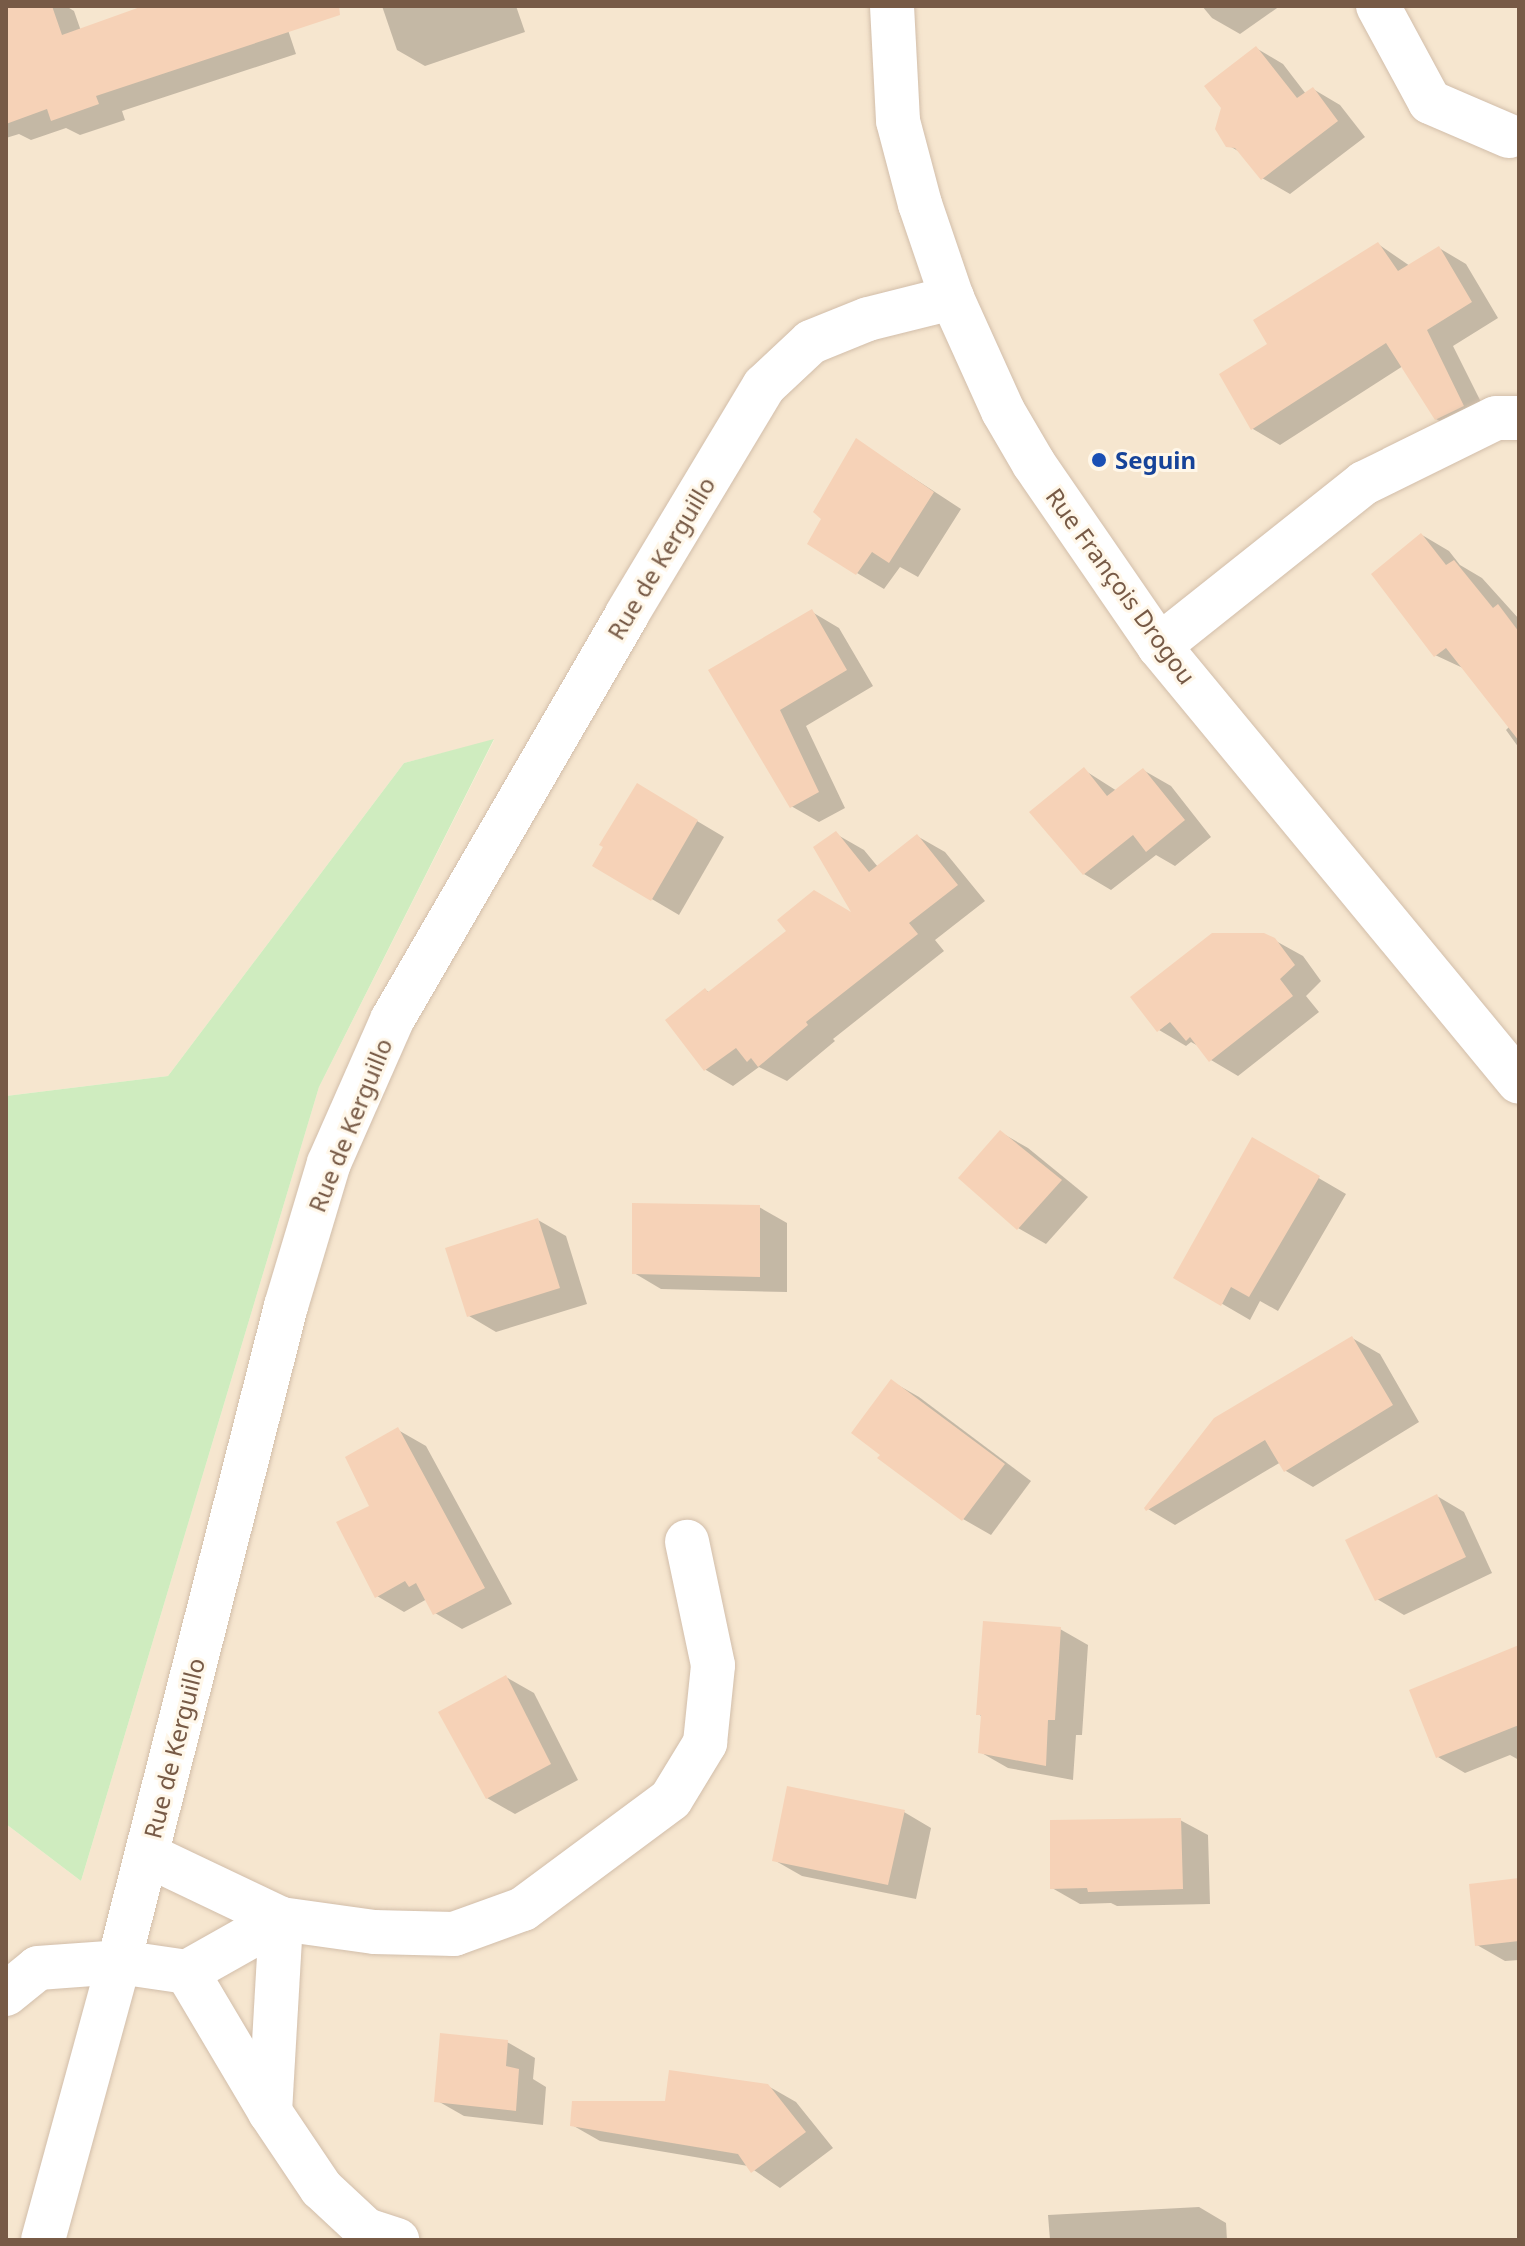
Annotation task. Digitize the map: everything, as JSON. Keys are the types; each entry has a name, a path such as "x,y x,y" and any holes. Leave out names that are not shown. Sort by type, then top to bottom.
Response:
{"street":[{"name":"Rue François Drogou","path":"892,6 898,121 920,204 952,298 1003,411 1034,464 1159,646 1519,1082"},
{"path":"1378,6 1430,102 1516,145"},
{"name":"Rue de Kerguillo","path":"43,2240 147,1855 290,1291 329,1163 392,1020 619,627 764,386 811,342 868,319 952,298"},
{"path":"1159,646 1364,483 1496,418 1519,418"},
{"path":"147,1855 281,1919 374,1932 454,1934 523,1909 671,1799 705,1743 713,1665 687,1542"},
{"path":"6,1994 38,1968 119,1962 187,1972 281,1919"},
{"path":"270,2112 281,1919"},
{"path":"187,1972 270,2112 321,2188 366,2230 397,2240"}],"shaded area":[{"path":"6,6 1519,6 1519,2240 6,2240 6,1824 81,1881 319,1087 494,740 404,763 168,1076 6,1096"}],"green space":[{"path":"494,739 319,1087 81,1881 6,1824 6,1096 168,1076 404,763"}],"building":[{"path":"6,6 52,6 62,35 143,6 339,6 340,15 96,96 99,104 51,121 47,109 6,124"},
{"path":"1256,46 1297,98 1313,87 1338,121 1261,180 1235,148 1226,147 1215,129 1221,108 1204,86"},
{"path":"1378,242 1398,271 1439,246 1472,302 1427,330 1464,406 1435,420 1386,343 1251,430 1219,374 1267,344 1253,320"},
{"path":"856,438 934,492 889,563 872,552 856,575 807,544 821,519 813,512"},
{"path":"1421,533 1446,565 1454,560 1493,608 1498,604 1519,632 1519,741 1446,648 1434,657 1371,574"},
{"path":"812,609 847,670 780,710 819,792 790,808 708,670"},
{"path":"1084,767 1107,796 1143,768 1185,820 1146,852 1133,835 1083,875 1029,812"},
{"path":"637,783 698,820 651,901 592,866 603,847 599,845"},
{"path":"836,831 869,872 917,834 958,885 909,923 918,934 806,1022 808,1025 758,1067 751,1058 747,1062 736,1048 704,1071 665,1020 705,988 708,992 786,931 777,920 814,890 851,912 813,847"},
{"path":"1212,933 1264,933 1275,938 1295,965 1280,979 1293,996 1209,1062 1190,1037 1186,1041 1170,1022 1157,1032 1130,997"},
{"path":"1000,1130 1062,1180 1017,1230 958,1178"},
{"path":"1252,1137 1320,1176 1249,1297 1231,1287 1221,1306 1173,1278"},
{"path":"632,1203 760,1205 760,1277 632,1274"},
{"path":"538,1218 560,1288 467,1317 445,1248"},
{"path":"1352,1336 1393,1405 1284,1472 1265,1440 1146,1511 1144,1508 1214,1418"},
{"path":"891,1379 1005,1464 962,1521 877,1458 880,1455 851,1433"},
{"path":"398,1427 485,1588 433,1615 416,1583 409,1587 405,1581 375,1598 336,1522 369,1506 345,1457"},
{"path":"1437,1494 1466,1557 1375,1601 1345,1540"},
{"path":"983,1621 1061,1627 1055,1720 1048,1720 1046,1766 978,1753 981,1715 976,1715"},
{"path":"1519,1645 1519,1725 1436,1758 1409,1690"},
{"path":"506,1675 551,1764 486,1799 438,1712"},
{"path":"787,1786 905,1810 888,1885 772,1861"},
{"path":"1181,1818 1183,1889 1088,1892 1087,1888 1050,1889 1050,1820"},
{"path":"1519,1878 1519,1941 1475,1946 1469,1884"},
{"path":"440,2033 508,2040 506,2066 519,2069 516,2111 434,2102"},
{"path":"669,2070 768,2084 806,2132 751,2173 738,2154 570,2126 572,2101 665,2101"}],"place":[{"name":"Seguin","path":"1099,460"}]}
